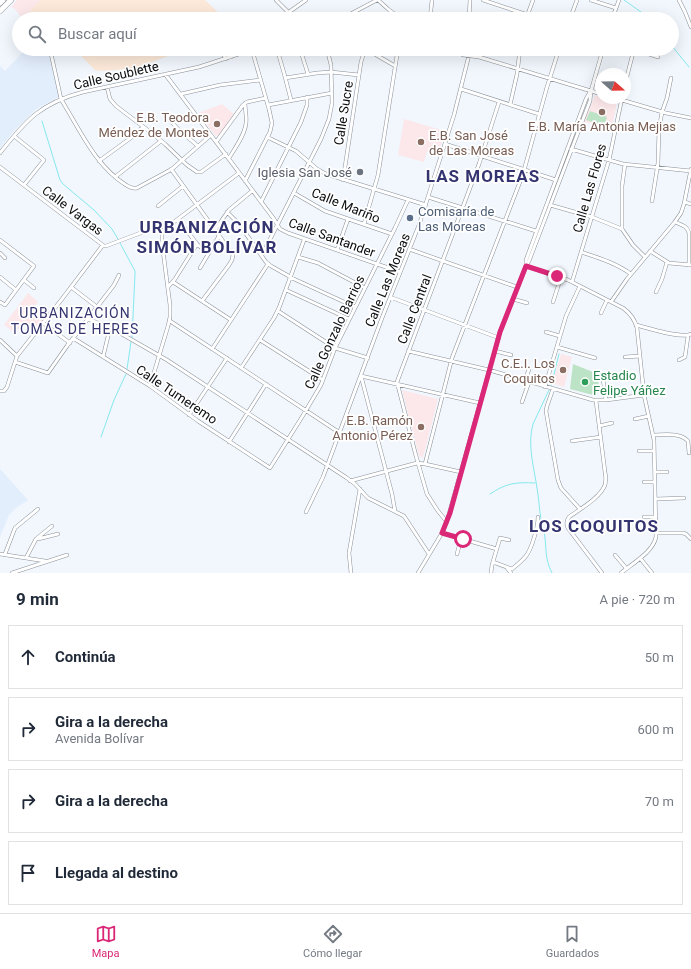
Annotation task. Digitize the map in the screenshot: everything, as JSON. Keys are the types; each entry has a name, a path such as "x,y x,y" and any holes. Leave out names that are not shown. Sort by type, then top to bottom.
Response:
{"main road":[{"path":"0,3 3,0"},
{"path":"0,11 11,0"}],"street":[{"path":"276,0 288,12 306,0"},
{"path":"355,12 378,0 392,12"},
{"path":"431,12 432,0"},
{"path":"469,12 470,0"},
{"path":"483,0 522,12"},
{"path":"529,12 533,0"},
{"path":"573,12 577,0"},
{"path":"591,0 616,8"},
{"path":"615,12 619,0"},
{"path":"679,0 691,27"},
{"path":"52,56 61,99 99,161 115,178 130,187 135,189 171,169 211,135"},
{"path":"245,181 268,137 272,123 255,56"},
{"path":"279,56 291,100"},
{"path":"302,56 308,74"},
{"path":"262,255 321,139 329,119 332,93 329,56"},
{"name":"Calle Sucre","path":"343,180 362,56"},
{"path":"378,56 395,66"},
{"path":"364,224 374,190 380,160 397,56"},
{"name":"Calle Las Moreas","path":"306,512 328,466 426,205 461,89 469,56"},
{"path":"474,56 595,92"},
{"path":"510,105 517,74 519,56"},
{"path":"425,464 451,362 524,170 557,56"},
{"path":"418,573 447,522 499,338 517,287 529,261 590,100 591,91 601,56"},
{"path":"629,68 632,56"},
{"name":"Calle Soublette","path":"0,153 23,125 38,112 61,99 83,92 199,67 231,57"},
{"path":"285,78 331,72 359,75"},
{"name":"Calle Santander","path":"165,74 276,221 281,230 304,240 400,272"},
{"path":"652,202 658,168 659,129 671,78"},
{"path":"181,94 220,85 261,80"},
{"path":"108,87 110,99 114,104 196,171 200,172 226,154"},
{"path":"461,89 539,114"},
{"path":"526,266 526,260 536,231 586,99 591,91"},
{"path":"268,105 332,93"},
{"path":"261,202 304,116 308,103 307,97"},
{"path":"216,142 245,103 266,98"},
{"name":"Calle Central","path":"397,385 397,381 408,351 463,208 499,102"},
{"path":"631,102 662,112 691,118"},
{"path":"229,158 243,134 246,125 247,118 245,103"},
{"name":"Calle Las Flores","path":"572,282 609,160 620,104"},
{"path":"167,117 179,130 198,146"},
{"path":"99,161 143,127"},
{"path":"14,136 44,160 24,185"},
{"path":"268,137 289,147 303,156 321,172 374,190 426,205"},
{"path":"115,178 161,141"},
{"path":"445,144 556,180"},
{"path":"571,149 625,164 691,170 685,202 681,213 611,302"},
{"path":"622,229 622,186 625,164"},
{"name":"Calle Vargas","path":"0,167 103,245 106,246 151,229 162,231"},
{"path":"171,169 232,254 232,258 202,301"},
{"path":"150,386 170,321 170,305 162,243 162,231 239,173"},
{"path":"158,206 183,186"},
{"path":"214,230 227,212 252,190"},
{"name":"Calle Mariño","path":"294,193 321,209 392,234"},
{"path":"428,197 536,231"},
{"name":"Calle Gonzalo Barrios","path":"270,468 319,389 335,348 408,200"},
{"path":"685,202 691,204"},
{"path":"550,205 592,217 622,229 633,245 645,257"},
{"path":"227,212 241,227 268,264 291,277 355,307"},
{"path":"178,218 197,244 208,254"},
{"path":"337,250 348,219"},
{"path":"650,251 669,263 690,265 688,229 687,227 675,222"},
{"path":"200,268 219,236"},
{"path":"0,240 34,266 4,306 0,302"},
{"path":"242,368 278,311 304,240"},
{"path":"168,287 173,282 197,244"},
{"path":"0,391 4,391 7,387 17,356 103,245"},
{"path":"409,249 517,287"},
{"path":"581,252 615,264 632,274"},
{"path":"0,253 5,258"},
{"path":"298,257 318,264 365,288"},
{"path":"656,292 662,280 667,262"},
{"path":"212,349 268,264"},
{"path":"526,266 561,277 626,310 633,318 636,325 644,395 653,435 656,533 655,541 651,548 621,573"},
{"path":"15,362 48,373 120,275"},
{"path":"553,302 561,277"},
{"path":"0,278 16,290"},
{"path":"24,280 34,288"},
{"path":"173,282 231,320"},
{"path":"545,387 568,312 580,286"},
{"path":"71,287 97,307"},
{"path":"286,290 349,319"},
{"path":"390,298 499,338"},
{"path":"513,299 527,303"},
{"path":"601,313 607,300"},
{"path":"278,311 335,348 368,358"},
{"path":"88,319 110,328 160,356 350,481 368,498 406,518 429,554"},
{"path":"170,321 340,432"},
{"path":"43,323 70,343"},
{"path":"636,325 669,333 690,335 685,357 679,360"},
{"path":"103,357 110,328"},
{"path":"546,332 560,336"},
{"name":"Calle Tumeremo","path":"73,338 150,386 189,415 270,468"},
{"path":"0,340 17,356"},
{"path":"260,340 323,380"},
{"path":"557,347 594,358"},
{"path":"408,351 490,370 596,401 644,395"},
{"path":"495,351 511,355"},
{"path":"625,357 640,356"},
{"path":"189,415 227,358"},
{"path":"522,402 528,369"},
{"path":"395,511 361,376 480,404"},
{"path":"603,379 606,400"},
{"path":"229,442 266,384"},
{"path":"397,385 428,496 447,522"},
{"path":"553,389 546,406 546,411 558,480 561,488 580,509"},
{"path":"596,401 606,474 605,483 599,494 568,519 567,526 602,573"},
{"path":"635,419 649,416"},
{"path":"600,426 612,423"},
{"path":"653,435 682,436 688,441 689,453"},
{"path":"572,441 601,437"},
{"path":"639,451 654,451"},
{"path":"350,481 414,463 461,472"},
{"path":"655,472 667,472"},
{"path":"644,482 655,482"},
{"path":"351,573 349,553 360,489"},
{"path":"656,499 684,498"},
{"path":"5,554 16,528 38,509"},
{"path":"493,562 512,569 526,556 531,545 538,517"},
{"path":"644,517 656,517"},
{"path":"26,558 36,539 52,526"},
{"path":"442,533 497,549"},
{"path":"656,533 683,533 691,539"},
{"path":"36,539 58,534"},
{"path":"491,573 500,538 509,540"},
{"path":"457,554 461,539"},
{"path":"0,554 47,562"},
{"path":"12,573 67,555"},
{"path":"615,555 626,568"},
{"path":"640,558 652,573"},
{"path":"506,567 511,573"}],"shaded area":[{"path":"17,0 40,0 29,12 17,12 11,7"},
{"path":"40,0 205,0 218,12 30,12 29,11"},
{"path":"19,56 51,56 60,96 38,108 14,131 0,148 0,66 5,71"},
{"path":"81,56 168,56 134,68 96,71"},
{"name":"E.B. María Antonia Mejias","path":"595,95 595,104 617,104 612,128 584,122"},
{"name":"E.B. Teodora Méndez de Montes","path":"222,104 234,114 219,135 216,136 198,113"},
{"name":"E.B. San José de Las Moreas","path":"404,119 445,131 438,155 427,152 424,162 398,155"},
{"path":"28,293 38,302 31,311 43,320 35,330 24,322 15,333 4,325"},
{"name":"C.E.I. Los Coquitos","path":"561,354 572,357 564,387 552,383"},
{"name":"E.B. Ramón Antonio Pérez","path":"402,390 438,399 422,458 419,456"},
{"path":"0,469 28,500 9,515 0,537"}],"green space":[{"path":"590,111 607,117 604,126 586,120"},
{"name":"Estadio Felipe Yáñez","path":"573,364 598,374 599,391 597,394 593,395 570,389"}],"waterway":[{"path":"624,0 641,12"},
{"path":"679,55 689,67"},
{"path":"42,121 60,180 94,210 112,229 118,239"},
{"path":"120,243 135,271 132,338"},
{"path":"127,369 131,342"},
{"path":"551,386 559,354"},
{"path":"101,437 114,400 126,374"},
{"path":"549,390 533,424 531,432 531,448 547,557 549,568 552,573"},
{"path":"490,494 506,485 535,483"}],"place":[{"name":"E.B. María Antonia Mejias","path":"602,112"},
{"name":"E.B. Teodora Méndez de Montes","path":"217,124"},
{"name":"E.B. San José de Las Moreas","path":"421,142"},
{"name":"Iglesia San José","path":"360,172"},
{"name":"Comisaría de Las Moreas","path":"410,218"},
{"name":"C.E.I. Los Coquitos","path":"563,370"},
{"name":"Estadio Felipe Yáñez","path":"585,382"},
{"name":"E.B. Ramón Antonio Pérez","path":"421,427"}],"district":[{"name":"LAS MOREAS","path":"483,176"},
{"name":"URBANIZACIÓN SIMÓN BOLÍVAR","path":"207,237"},
{"name":"URBANIZACIÓN TOMÁS DE HERES","path":"75,322"},
{"name":"LOS COQUITOS","path":"594,526"}],"route":[{"path":"463,539 442,533 450,513 503,324 526,266 557,276"}]}
